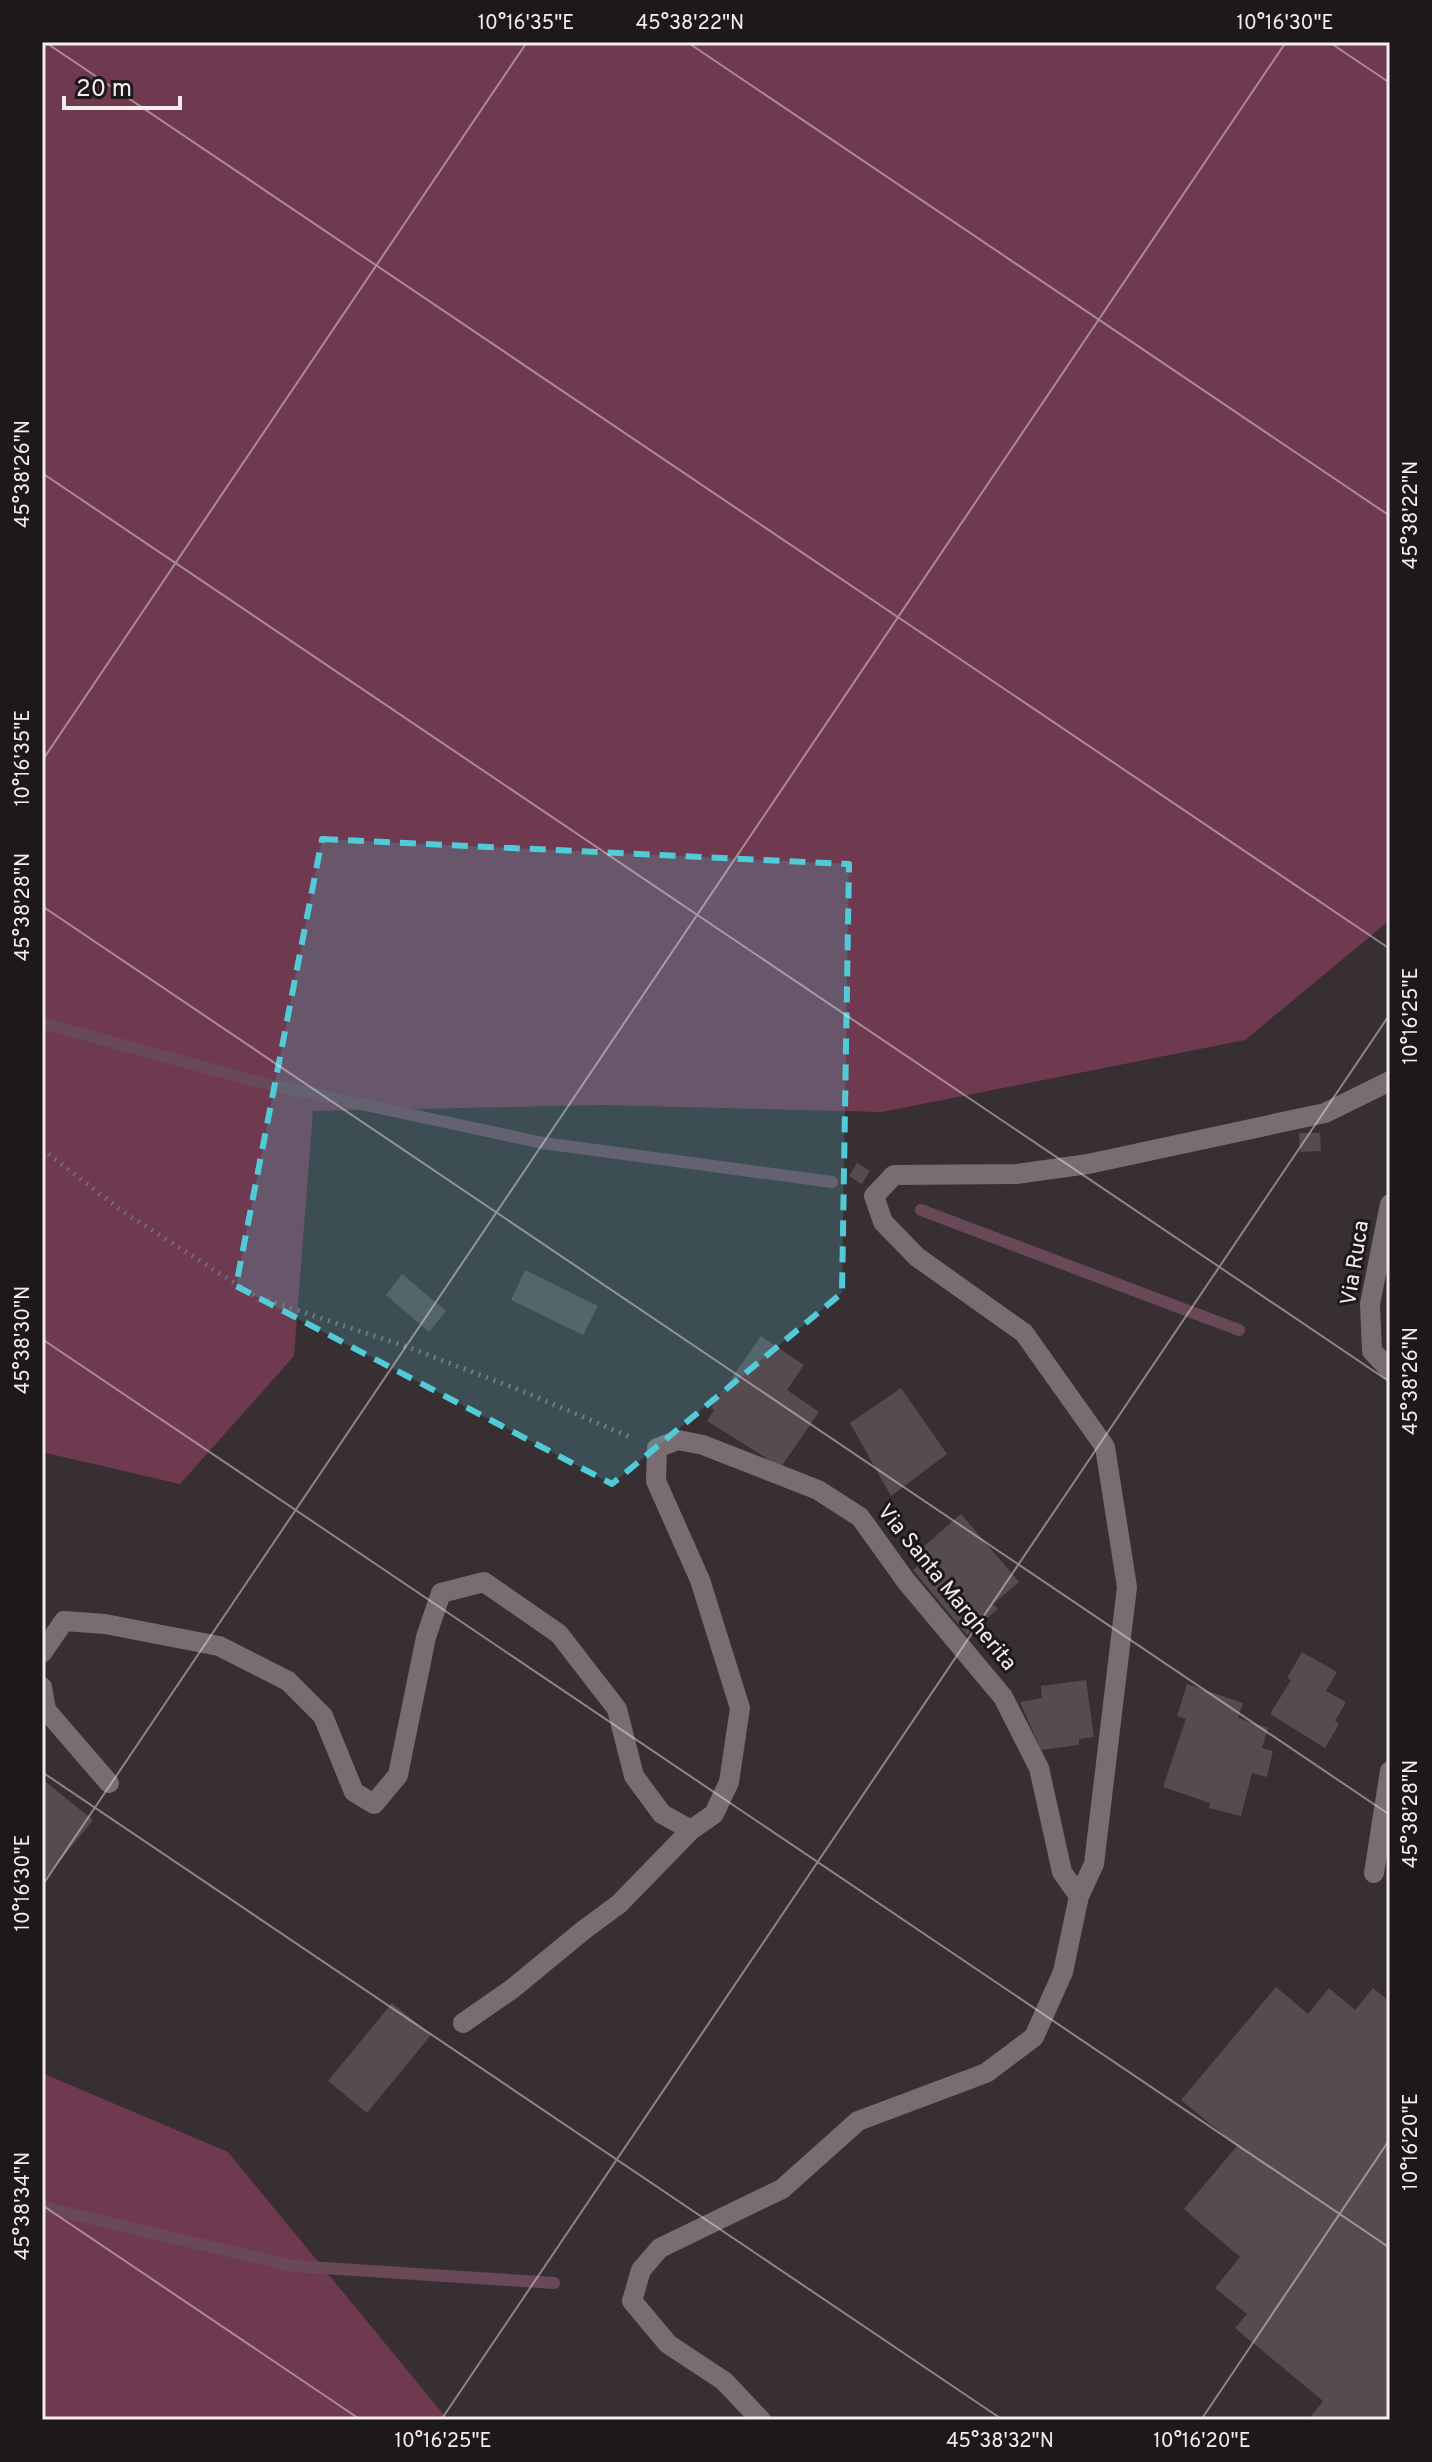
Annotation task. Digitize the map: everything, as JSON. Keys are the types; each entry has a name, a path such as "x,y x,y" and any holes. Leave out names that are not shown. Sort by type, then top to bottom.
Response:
{"street":[{"path":"761,2420 724,2381 668,2344 632,2301 641,2270 660,2248 782,2189 858,2121 986,2073 1034,2037 1063,1972 1079,1896 1094,1864 1127,1587 1105,1447 1024,1333 917,1257 883,1222 874,1196 894,1175 1016,1174 1088,1164 1325,1113 1390,1081"},
{"name":"Via Ruca","path":"1390,1204 1370,1304 1372,1351 1390,1370"},
{"name":"Via Santa Margherita","path":"657,1448 678,1440 703,1445 818,1490 860,1517 906,1581 1003,1697 1039,1768 1062,1872 1079,1896"},
{"path":"463,2023 512,1989 619,1904 691,1830 714,1814 729,1782 740,1708 700,1580 656,1481 657,1448"},
{"path":"42,1653 64,1621 105,1624 219,1646 288,1681 323,1716 354,1792 374,1804 398,1775 426,1637 441,1593 484,1582 559,1634 617,1709 634,1776 662,1814 691,1830"},
{"path":"42,1687 46,1710 109,1783"},
{"path":"1374,1873 1390,1771"}],"path":[{"path":"42,1149 122,1211 255,1296 410,1348 657,1448"}],"highlighted area":[{"path":"322,839 849,864 842,1293 612,1484 236,1286"}],"shaded area":[{"path":"42,42 1390,42 1390,920 1245,1040 882,1112 602,1105 313,1111 294,1356 180,1484 42,1452"},
{"path":"42,2073 228,2152 448,2420 42,2420"}],"building":[{"path":"1299,1133 1320,1133 1321,1151 1300,1152"},
{"path":"857,1163 870,1171 862,1184 849,1176"},
{"path":"525,1270 598,1306 583,1335 511,1300"},
{"path":"402,1274 446,1311 429,1332 386,1295"},
{"path":"761,1336 804,1365 787,1390 819,1412 781,1467 707,1421 714,1410 711,1408"},
{"path":"901,1388 947,1454 891,1496 850,1423"},
{"path":"961,1514 1019,1582 993,1604 998,1609 967,1635 913,1570 931,1556 923,1547"},
{"path":"1302,1652 1337,1672 1326,1691 1346,1702 1335,1721 1339,1724 1325,1748 1270,1714 1291,1680 1287,1678"},
{"path":"1086,1680 1094,1737 1079,1739 1079,1745 1041,1750 1020,1702 1042,1698 1041,1686"},
{"path":"1187,1684 1243,1703 1238,1718 1268,1728 1262,1748 1273,1751 1267,1777 1252,1773 1241,1816 1209,1808 1210,1803 1163,1787 1186,1719 1177,1716"},
{"path":"42,1779 93,1820 42,1883"},
{"path":"1276,1987 1308,2014 1329,1988 1355,2010 1373,1988 1390,2002 1390,2420 1308,2420 1323,2401 1235,2328 1247,2314 1215,2288 1240,2257 1184,2209 1237,2146 1181,2100"},
{"path":"392,2003 431,2035 367,2113 328,2081"}],"waterway":[{"path":"42,1023 258,1082 543,1143 832,1182"},
{"path":"921,1210 1239,1330"},
{"path":"42,2205 293,2266 554,2283"}]}
